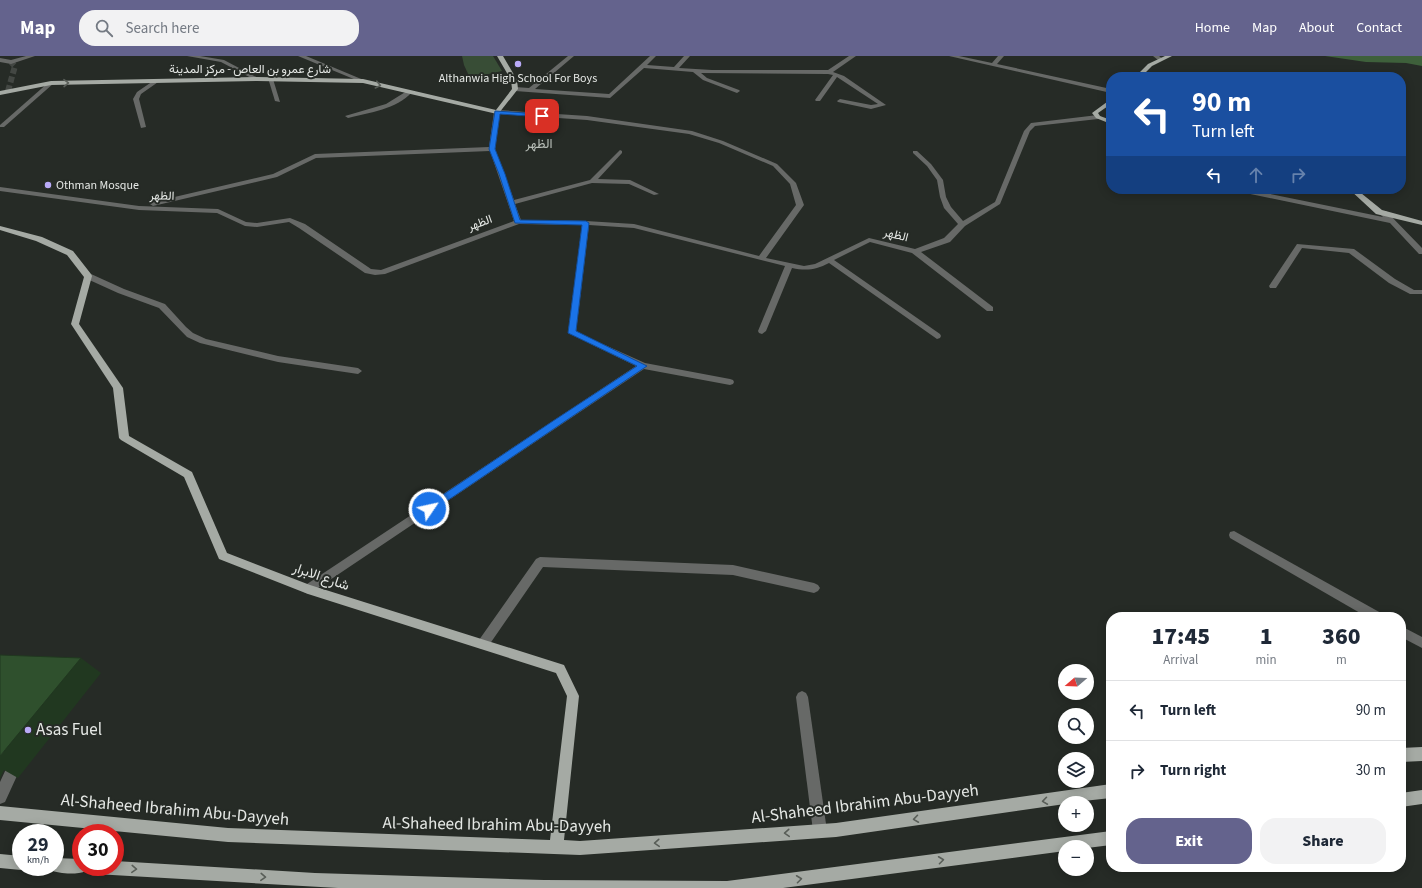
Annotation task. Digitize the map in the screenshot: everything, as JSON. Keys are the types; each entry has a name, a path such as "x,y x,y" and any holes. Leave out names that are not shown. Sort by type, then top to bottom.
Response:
{"main road":[{"path":"497,112 515,89 514,80 500,56"},
{"path":"1143,72 1158,57 1168,56"},
{"name":"شارع عمرو بن العاص - مركز المدينة","path":"0,93 51,83 257,78 363,81 497,112"},
{"path":"1106,105 1096,114 1098,117 1106,120"},
{"path":"1358,194 1374,209 1422,223"},
{"path":"0,228 39,239 70,253 88,276"},
{"name":"شارع الابرار","path":"88,276 75,324 118,388 124,438 188,475 223,556 308,589 560,668 573,696 556,848"},
{"path":"1406,755 1422,754"},
{"name":"Al-Shaheed Ibrahim Abu-Dayyeh","path":"0,813 228,835 580,848 820,831 1106,793"},
{"path":"1406,799 1422,797"},
{"path":"124,869 314,884 727,888 1106,839"},
{"path":"0,861 12,862"}],"street":[{"path":"0,60 11,62 32,56"},
{"path":"190,56 222,61 257,78"},
{"path":"301,56 363,81"},
{"path":"530,90 571,56"},
{"path":"515,89 610,96 653,56"},
{"path":"676,68 687,56"},
{"path":"829,72 853,56"},
{"path":"952,56 1106,91"},
{"path":"993,65 1001,56"},
{"path":"643,66 712,72 829,72 842,77 883,105 871,107 840,101"},
{"path":"694,70 708,80 737,91"},
{"path":"818,100 836,75"},
{"path":"270,79 278,101"},
{"path":"143,127 136,99 139,93 158,80"},
{"path":"2,126 51,83"},
{"path":"348,116 380,109 400,100 409,92"},
{"path":"518,222 492,149 497,112 587,118 690,132 721,142 775,165 793,183 800,205 761,259"},
{"path":"915,251 947,240 962,224 998,203 1027,131 1033,124 1098,117"},
{"name":"الظهر","path":"139,208 275,176 315,156 492,149"},
{"path":"592,181 620,152"},
{"path":"915,152 929,165 940,180 943,197 948,208 962,224"},
{"path":"511,203 592,181 630,182 656,194"},
{"path":"0,189 139,208"},
{"path":"1260,194 1392,221"},
{"name":"الظهر","path":"139,208 218,210 245,224 257,225 290,220 302,226 368,272 375,273 518,222 586,223 634,226 761,259 804,268 817,266 869,240 915,251 990,309"},
{"path":"1384,213 1422,252"},
{"path":"586,223 572,333 643,366 730,382"},
{"path":"1273,286 1300,246 1351,251 1392,281 1413,292 1422,292"},
{"path":"829,260 937,336"},
{"path":"762,331 788,265"},
{"path":"88,276 121,291 162,306 190,335 203,341 278,359 358,371"},
{"path":"308,589 643,366"},
{"path":"1234,535 1368,612"},
{"path":"483,644 540,562 733,570 814,588"},
{"path":"1406,634 1422,643"},
{"path":"802,697 820,831"},
{"path":"0,797 14,767 14,752"},
{"path":"0,753 14,767"}],"green space":[{"path":"462,56 493,56 502,71 470,78"},
{"path":"1325,56 1422,56 1422,66 1406,63 1366,62"}],"building":[{"path":"0,655 81,658 0,756"}],"tunnel":[{"path":"8,91 15,66 11,62"}],"place":[{"name":"Althanwia High School For Boys","path":"518,64"},
{"name":"Othman Mosque","path":"48,185"},
{"name":"Asas Fuel","path":"28,730"}],"district":[{"name":"الظهر","path":"539,144"}],"route":[{"path":"429,509 643,366 572,333 586,223 518,222 492,149 497,112 542,116"}]}
